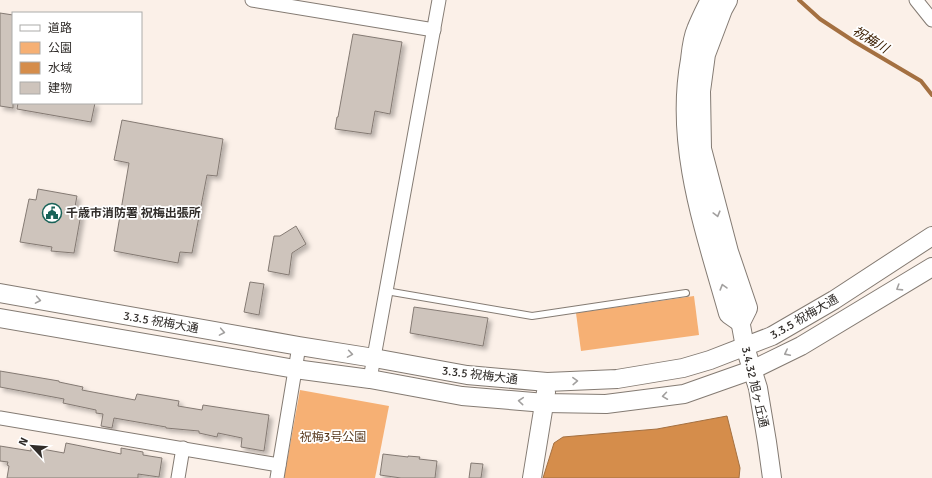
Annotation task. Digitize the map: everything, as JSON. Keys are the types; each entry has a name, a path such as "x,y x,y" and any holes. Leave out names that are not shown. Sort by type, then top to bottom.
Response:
{"highway":[{"path":"712,0 697,32 689,74 687,107 689,148 702,214 730,313 740,320 746,308 727,252 700,149 699,91 704,54 721,9 726,0"}],"street":[{"path":"252,0 434,30"},
{"path":"370,380 439,0"},
{"path":"916,0 932,20"},
{"name":"3.3.5 祝梅大通","path":"0,293 374,358 467,376 547,382 617,379 676,370 710,360 772,336 834,300 932,236"},
{"name":"3.3.5 祝梅大通","path":"0,318 462,396 545,402 606,404 684,394 752,370 801,346 932,267"},
{"name":"3.4.32 旭ヶ丘通","path":"740,320 745,347 758,388 772,478"},
{"path":"277,478 299,346"},
{"path":"532,478 547,382"},
{"path":"0,418 279,465"},
{"path":"178,478 183,448"}],"lane":[{"path":"386,291 532,316 686,293"}],"green space":[{"path":"694,296 699,335 581,351 576,313"},
{"name":"祝梅3号公園","path":"300,390 389,406 375,478 284,478"}],"water":[{"path":"727,416 740,468 739,478 543,478 554,443 563,437 657,429"}],"building":[{"path":"0,13 12,15 13,108 0,106"},
{"path":"353,34 402,42 390,114 375,111 371,134 335,129"},
{"path":"18,104 95,104 91,122 17,109"},
{"path":"122,120 223,139 217,176 207,175 192,253 180,252 178,263 114,251 129,163 114,160"},
{"path":"38,189 77,196 74,212 81,214 74,253 51,251 52,247 20,242 29,199 36,200"},
{"path":"296,226 306,244 292,253 289,275 268,271 274,236 280,236"},
{"path":"250,282 264,284 259,315 244,312"},
{"path":"414,307 488,318 483,346 410,333"},
{"path":"0,371 59,381 83,387 82,390 135,400 137,394 179,401 178,406 202,410 203,405 269,415 264,451 241,447 242,438 218,433 217,437 199,433 199,431 166,428 114,418 112,428 101,426 103,414 96,413 96,410 63,403 64,399 0,387"},
{"path":"66,443 121,454 121,448 143,452 143,455 162,458 159,477 138,474 138,478 7,478 9,466 7,465 8,462 0,461 0,446 31,451 31,447 64,453"},
{"path":"383,454 420,457 419,459 437,461 435,478 401,478 380,475"},
{"path":"471,463 483,464 481,478 469,478"}],"waterway":[{"name":"祝梅川","path":"799,0 820,19 855,42 921,81 932,95"}],"place":[{"name":"千歳市消防署 祝梅出張所","path":"52,213"}]}
